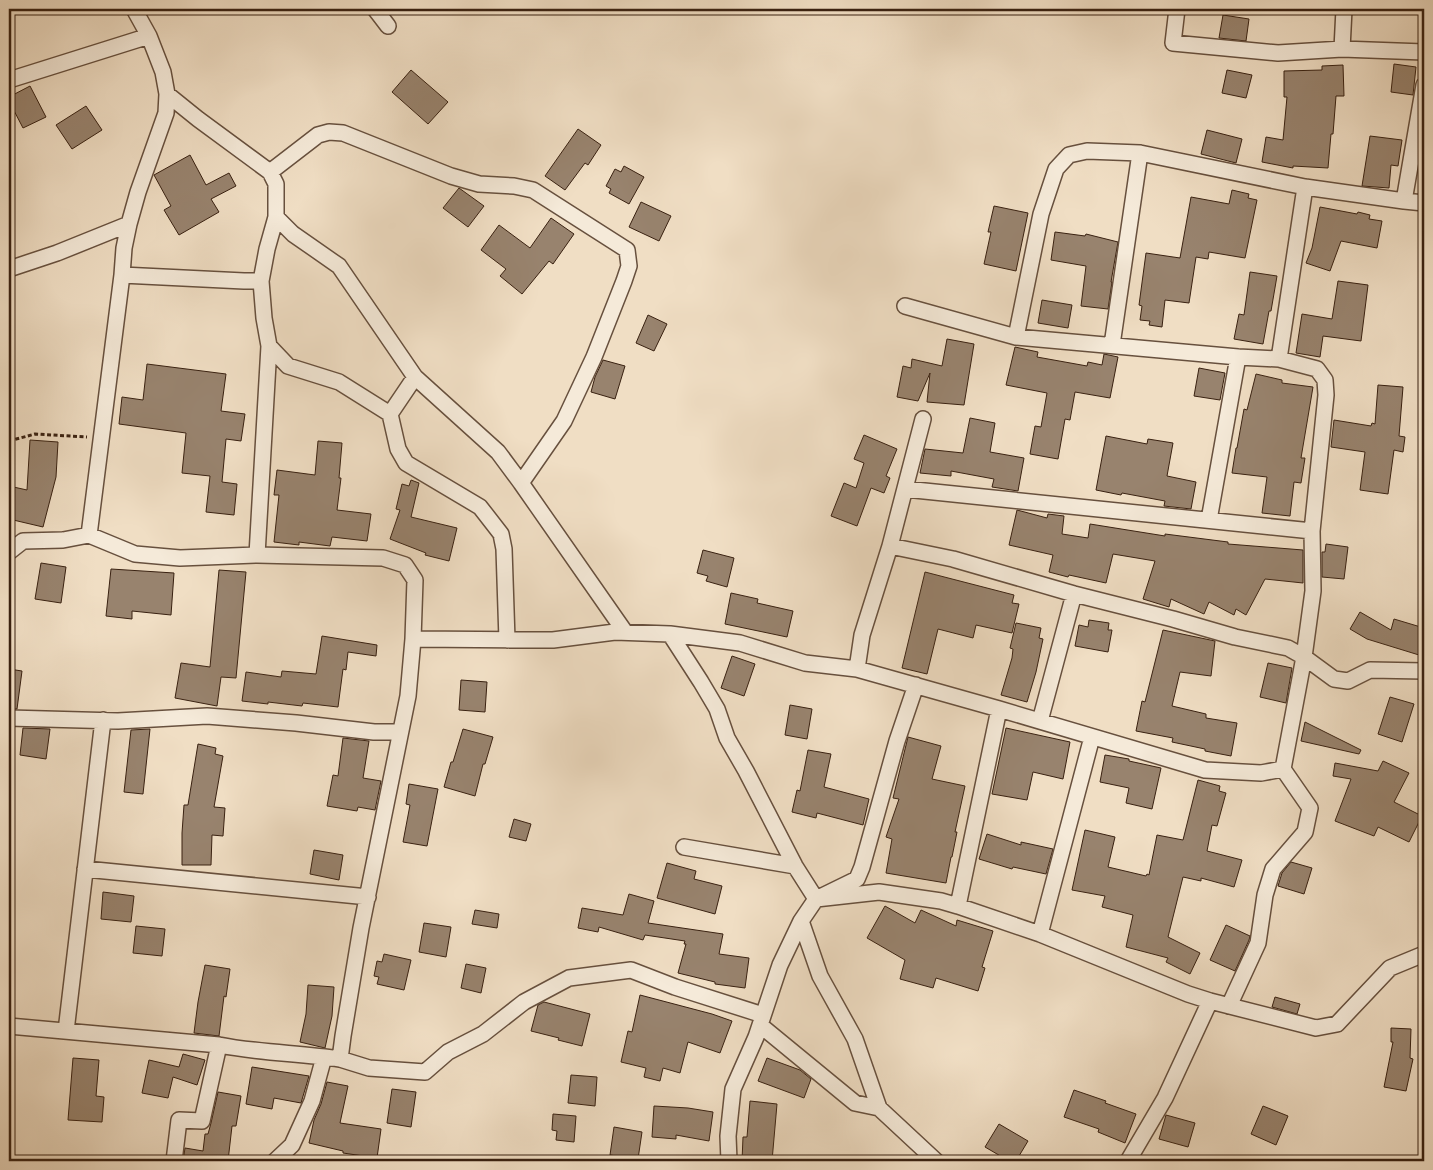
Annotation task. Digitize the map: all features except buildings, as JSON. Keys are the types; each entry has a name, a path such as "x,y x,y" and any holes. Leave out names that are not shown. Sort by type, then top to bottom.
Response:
{"street":[{"path":"90,535 124,248 138,192 166,113 167,94 162,72 150,36 134,9"},
{"path":"375,9 388,26"},
{"path":"1177,9 1173,43 1278,53 1342,49 1424,52"},
{"path":"1342,49 1344,9"},
{"path":"9,80 150,36"},
{"path":"1404,201 1424,85"},
{"path":"167,94 270,172 276,184 276,216 261,281 264,318 269,346 256,555"},
{"path":"270,172 318,135 329,132 343,133 451,176 479,184 514,186 534,190 627,250 629,266 594,357 564,421 521,483"},
{"path":"1016,337 1041,214 1056,169 1069,155 1088,151 1140,153 1305,187 1424,203"},
{"path":"1112,345 1140,153"},
{"path":"1279,359 1305,187"},
{"path":"276,216 292,234 339,266 415,377 498,452 625,632"},
{"path":"9,268 57,253 129,224"},
{"path":"122,276 261,281"},
{"path":"905,306 1016,337 1279,359 1316,369 1325,380 1326,395 1312,531 1313,591 1304,657 1283,769 1310,808 1305,832 1273,869 1266,895 1258,943 1229,1006"},
{"path":"269,346 288,366 339,382 390,414 398,449 406,463 480,508 501,534 504,550 507,640"},
{"path":"1209,520 1238,357"},
{"path":"390,414 415,377"},
{"path":"857,669 862,635 890,546 923,419"},
{"path":"905,489 1312,531"},
{"path":"9,552 23,541 63,540 90,535 135,554 180,558 256,555 383,558 405,565 415,580 413,639 408,696 368,897 342,1036 340,1059"},
{"path":"890,546 953,559 1235,637 1288,648 1334,678 1348,681 1370,670 1424,671"},
{"path":"1040,721 1074,594"},
{"path":"413,639 553,640 625,632 670,634 740,643 805,663 857,669 916,685 1205,770 1260,773 1283,769"},
{"path":"670,634 702,682 717,709 727,738 795,866 816,899"},
{"path":"729,1161 728,1136 733,1089 762,1020 780,965 801,921 816,899 857,879 897,741 916,685"},
{"path":"958,906 999,709"},
{"path":"9,718 118,721 207,716 296,723 374,732 400,732"},
{"path":"66,1031 103,720"},
{"path":"1040,934 1092,737"},
{"path":"684,847 795,866"},
{"path":"85,869 368,897"},
{"path":"816,899 878,892 958,906 1040,934 1188,994 1316,1028 1337,1024 1390,968 1424,954"},
{"path":"801,921 820,976 855,1039 879,1108 936,1161"},
{"path":"9,1026 219,1045 243,1050 324,1056 369,1068 426,1072 448,1052 483,1034 524,1002 569,978 631,970 762,1020 855,1103 879,1108"},
{"path":"1128,1161 1165,1098 1210,1001"},
{"path":"174,1161 179,1120 202,1122 219,1045"},
{"path":"275,1161 292,1145 312,1102 324,1056"}],"path":[{"path":"9,441 35,434 101,437"}]}
